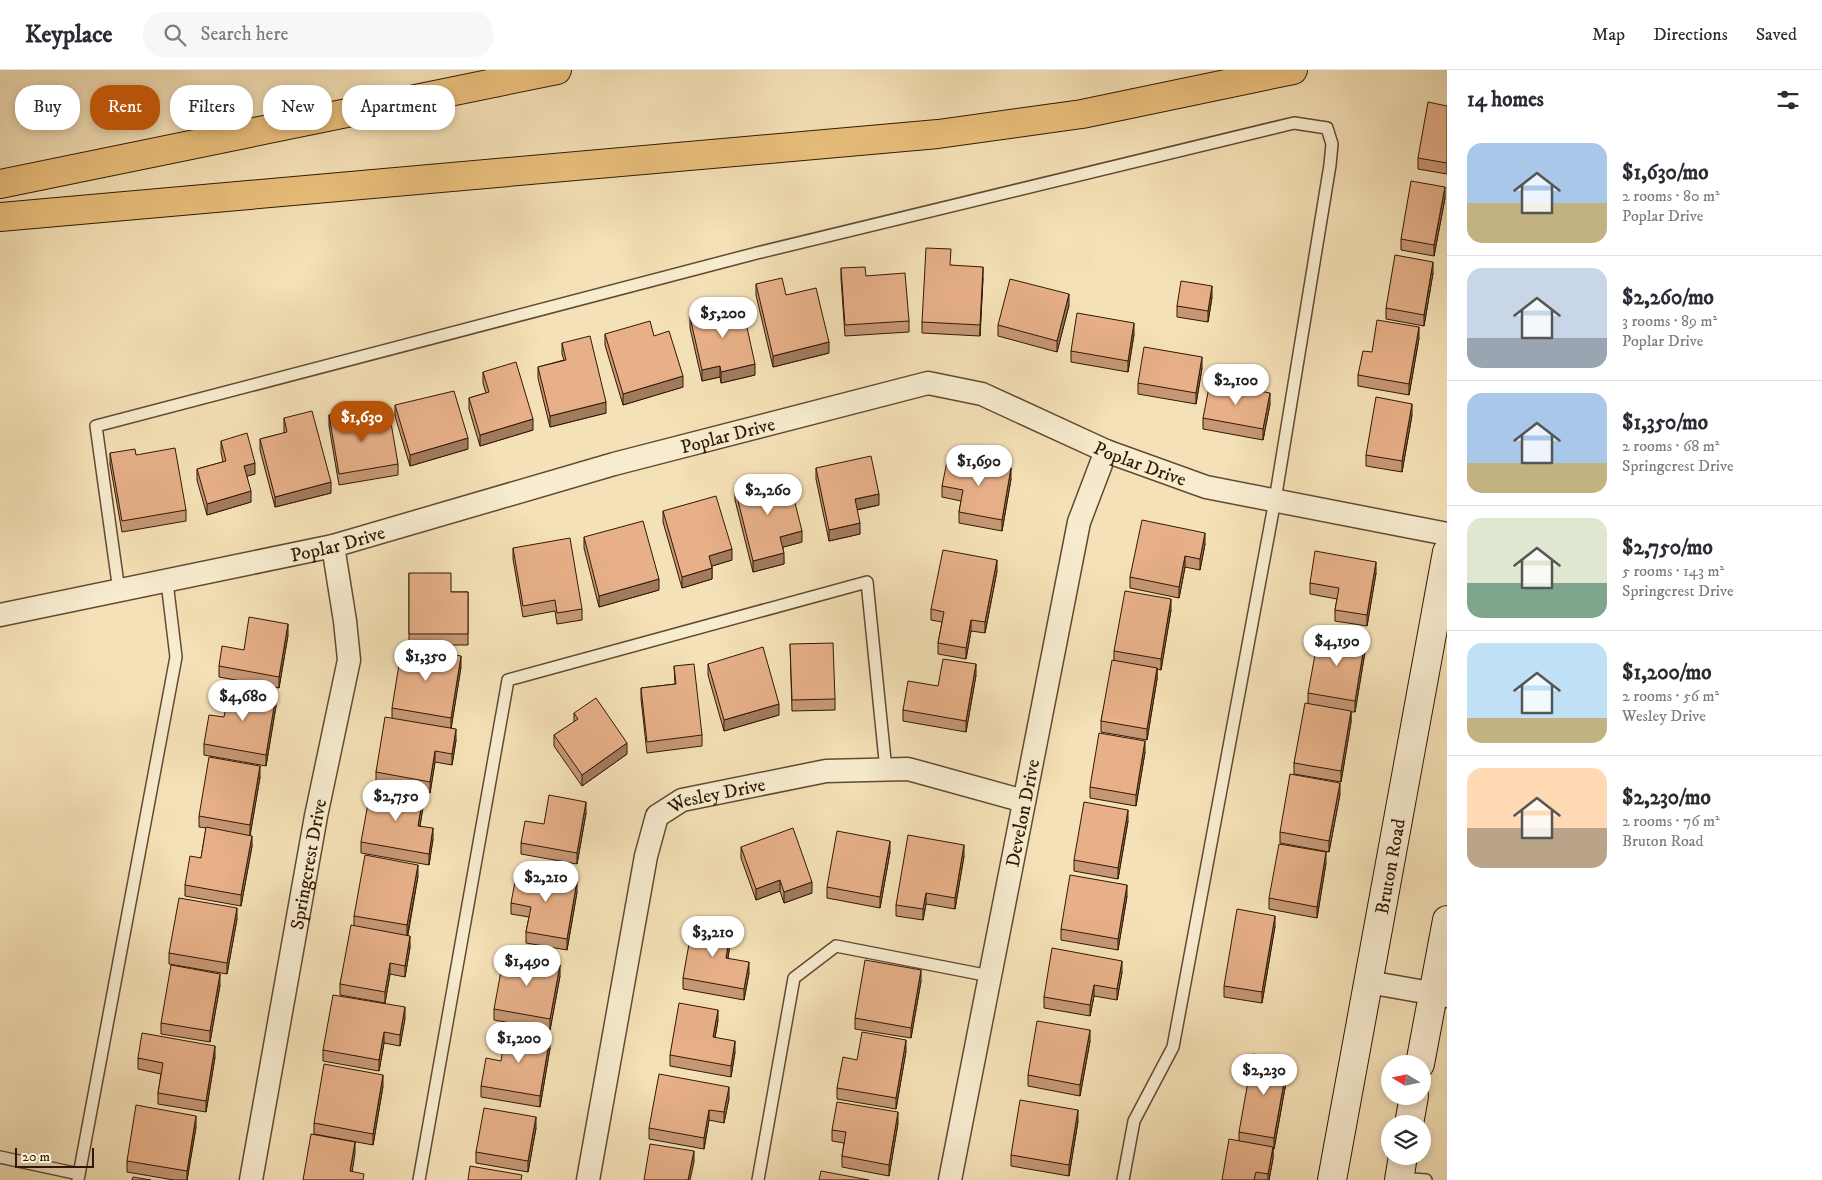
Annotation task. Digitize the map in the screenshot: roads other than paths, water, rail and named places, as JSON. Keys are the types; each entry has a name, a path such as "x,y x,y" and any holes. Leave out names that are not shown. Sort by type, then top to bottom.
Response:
{"highway":[{"path":"0,184 557,70"},
{"path":"0,217 938,134 1082,114 1293,70"}],"main road":[{"name":"Bruton Road","path":"1332,1180 1447,552"},
{"path":"1423,1055 1440,995 1447,920"}],"street":[{"name":"Poplar Drive","path":"0,615 167,582 333,546 614,464 928,383 982,394 1106,451 1206,487 1447,534"},
{"name":"Develon Drive","path":"950,1180 1079,522 1106,451"},
{"name":"Springcrest Drive","path":"251,1180 316,816 348,660 345,621 333,546"},
{"name":"Wesley Drive","path":"588,1180 646,856 657,816 682,800 826,771 908,769 1024,801"},
{"path":"1368,982 1440,995"}],"lane":[{"path":"119,591 96,426 757,253 1294,123 1327,128 1332,144 1330,165 1275,500 1173,1047 1134,1121 1123,1180"},
{"path":"0,1157 78,1177 176,657 167,582"},
{"path":"419,1180 508,680 867,582 886,770"},
{"path":"758,1180 794,978 836,946 990,976"},
{"path":"1400,1172 1426,1180"}]}
